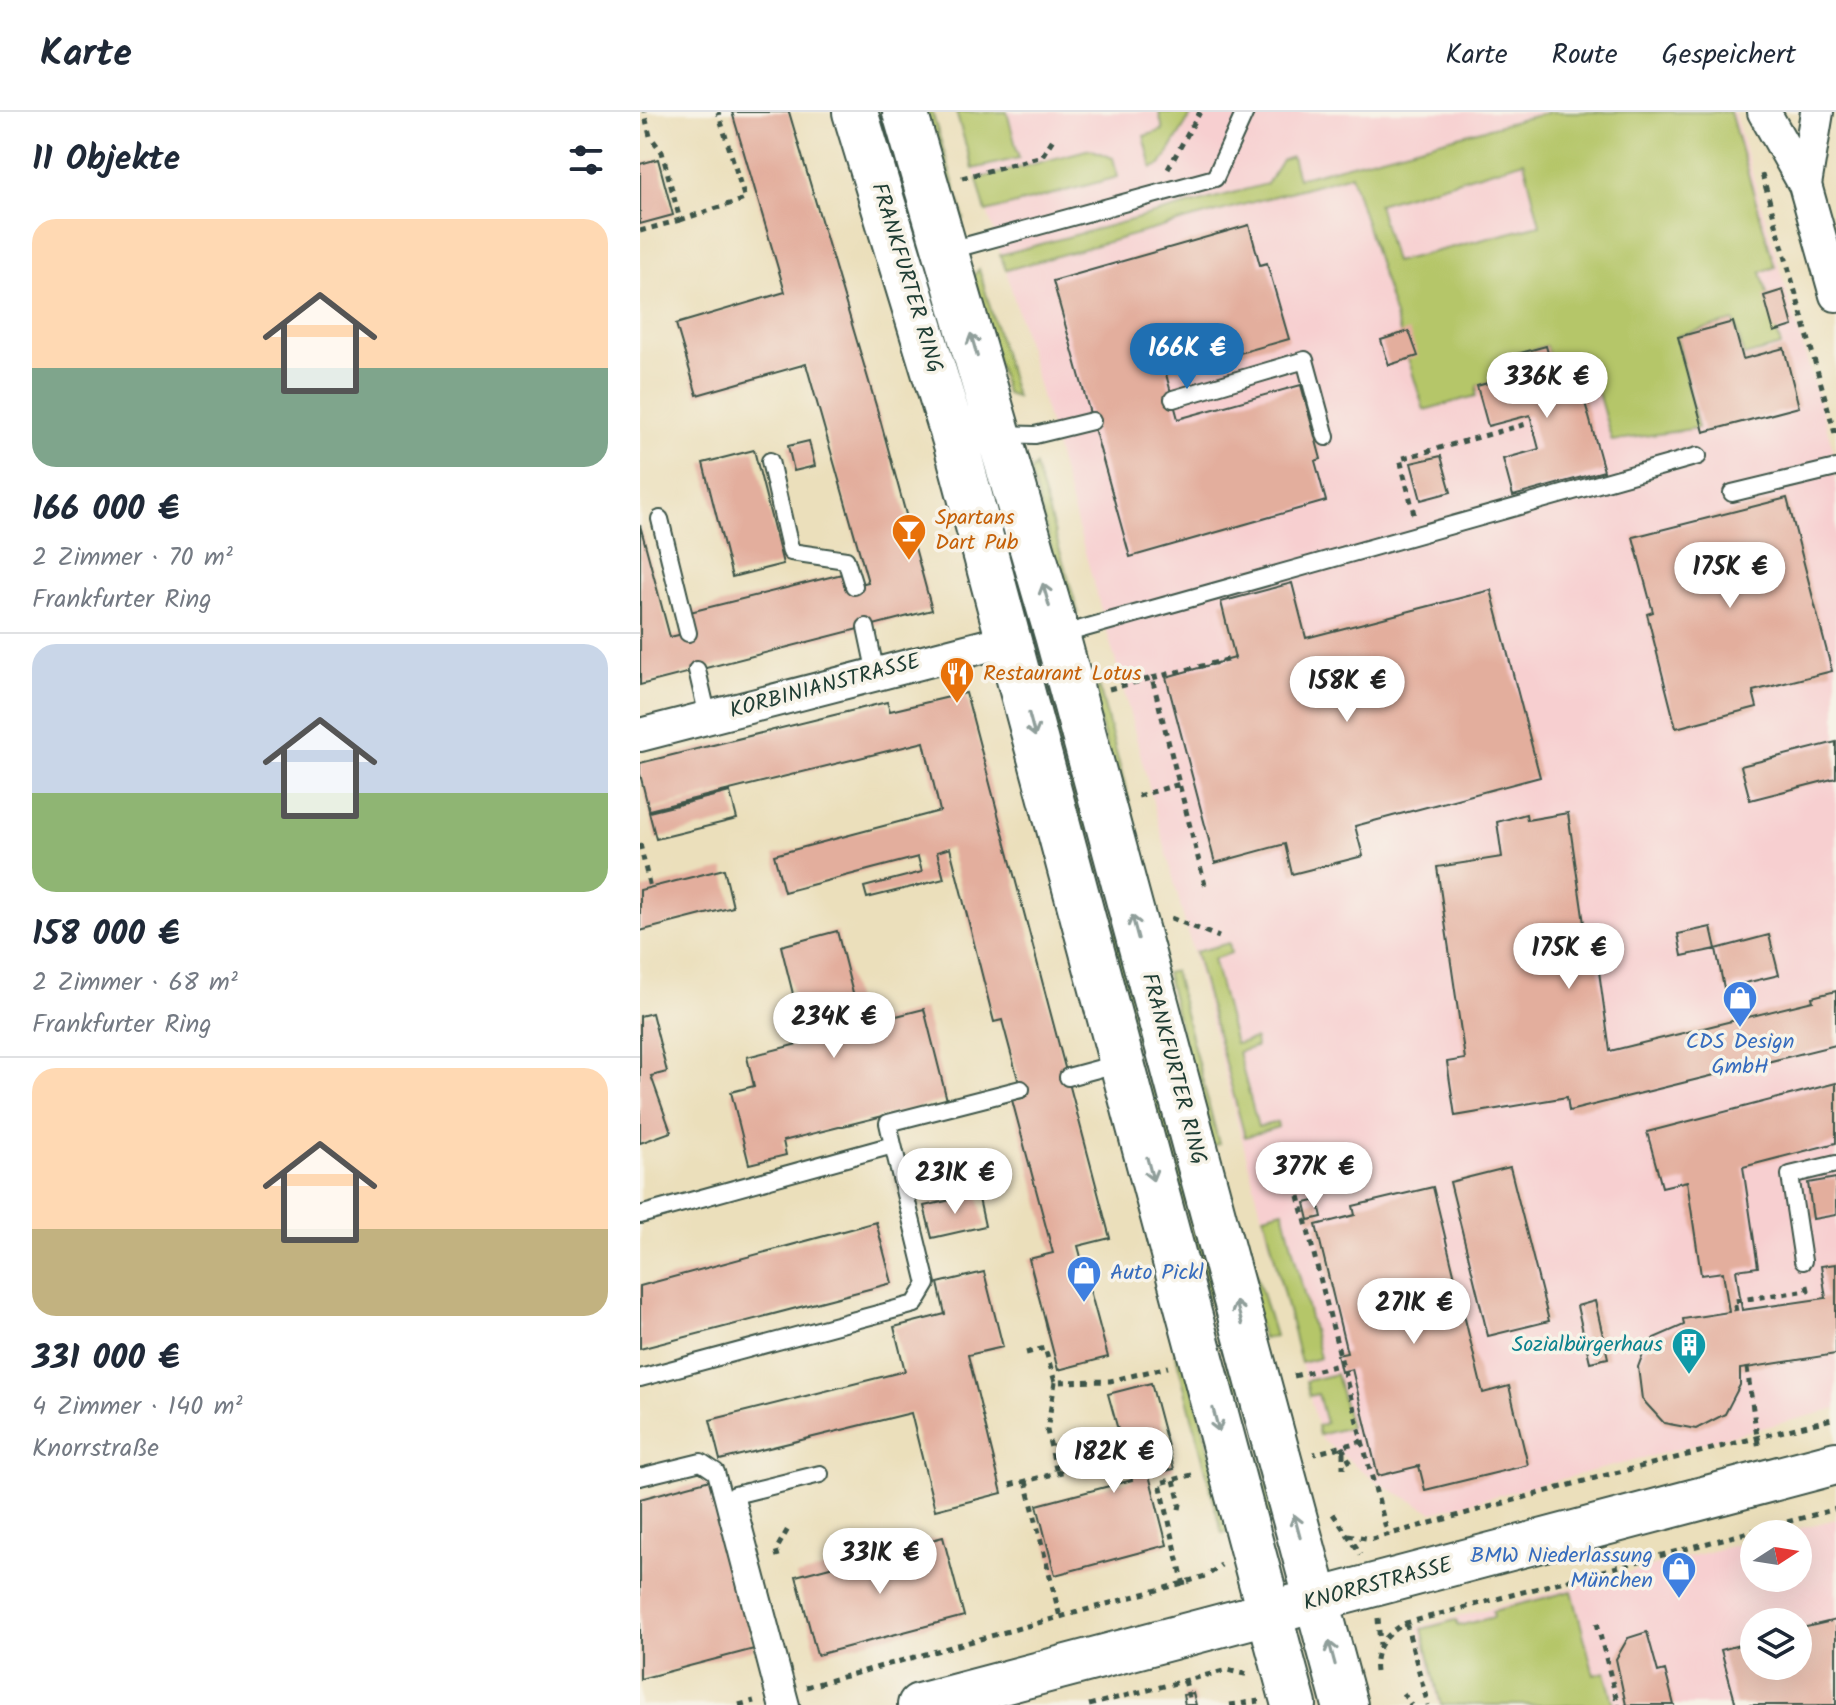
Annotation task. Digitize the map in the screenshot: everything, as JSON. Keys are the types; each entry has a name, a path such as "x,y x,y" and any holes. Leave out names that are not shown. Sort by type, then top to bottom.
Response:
{"main road":[{"name":"FRANKFURTER RING","path":"855,112 956,444 1009,640 1268,1614 1279,1703"},
{"name":"FRANKFURTER RING","path":"905,112 1057,635 1345,1705"}],"street":[{"path":"1764,112 1805,185 1836,295"},
{"path":"1805,185 1817,112"},
{"path":"956,444 999,434"},
{"name":"KORBINIANSTRASSE","path":"640,735 1009,640"},
{"name":"KNORRSTRASSE","path":"941,1702 1836,1463"}],"lane":[{"path":"947,251 1215,178 1245,112"},
{"path":"1173,399 1305,360 1326,437"},
{"path":"999,434 1035,435 1092,421"},
{"path":"1057,635 1698,456"},
{"path":"770,461 791,552 846,560 854,586"},
{"path":"1732,493 1836,468"},
{"path":"660,519 688,633"},
{"path":"866,627 876,674"},
{"path":"697,670 708,717"},
{"path":"1068,1077 1121,1063"},
{"path":"640,1378 915,1304 927,1284 888,1123 1021,1089"},
{"path":"640,1215 893,1145"},
{"path":"1803,1261 1790,1175 1836,1164"},
{"path":"640,1477 701,1462 716,1472 783,1699"},
{"path":"783,1699 735,1495 820,1474"}],"path":[{"path":"644,112 650,136 662,152 680,220"},
{"path":"640,231 745,199 718,112"},
{"path":"1157,172 1168,169 1200,112"},
{"path":"961,178 1042,156 1053,139"},
{"path":"1760,168 1836,437"},
{"path":"1420,534 1400,459 1530,423"},
{"path":"1108,689 1235,658"},
{"path":"1152,678 1205,885"},
{"path":"1137,796 1180,784"},
{"path":"640,844 650,888"},
{"path":"1169,918 1219,937"},
{"path":"1299,1196 1388,1535"},
{"path":"1736,1311 1734,1301 1808,1290 1803,1261"},
{"path":"1026,1353 1045,1348 1055,1382 1047,1431 1057,1473"},
{"path":"1294,1376 1342,1364"},
{"path":"1055,1382 1110,1381 1174,1365"},
{"path":"1747,1368 1757,1438 1767,1480"},
{"path":"1347,1535 1372,1539 1836,1418"},
{"path":"1307,1456 1362,1441"},
{"path":"1342,1447 1352,1466"},
{"path":"1342,1447 1343,1469"},
{"path":"1010,1485 1125,1456"},
{"path":"1184,1585 1160,1483 1202,1473"},
{"path":"1174,1480 1180,1504 1178,1515"},
{"path":"1026,1481 1060,1617"},
{"path":"1180,1504 1187,1512"},
{"path":"1380,1645 1392,1630 1420,1616 1836,1509"},
{"path":"780,1565 776,1550 788,1529"},
{"path":"739,1705 783,1699 811,1685 1184,1585 1220,1566"},
{"path":"1406,1623 1428,1705"},
{"path":"1597,1623 1618,1705"},
{"path":"807,1670 811,1685"},
{"path":"1089,1705 1227,1670 1250,1675"},
{"path":"1185,1680 1190,1702"},
{"path":"1410,1704 1411,1690"},
{"path":"1403,1693 1410,1704"},
{"path":"1230,1705 1279,1703"}],"shaded area":[{"path":"955,112 1734,112 1832,445 1836,484 1836,1409 1433,1512 1378,1483 1321,1439 1124,692 1006,270"},
{"name":"BMW Niederlassung München","path":"1836,1519 1836,1705 1439,1705 1418,1627 1740,1544 1740,1592 1812,1592 1812,1525"}],"green space":[{"path":"876,112 889,112 969,410 967,410"},
{"path":"924,112 932,112 964,219 957,222"},
{"path":"956,112 1007,112 1019,158 973,169"},
{"path":"1159,112 1193,112 1161,165 1152,168 1144,136 1163,130"},
{"path":"1550,112 1730,112 1775,267 1761,272 1781,346 1744,356 1734,321 1677,336 1698,428 1612,441 1588,358 1552,367 1546,346 1517,354 1522,373 1477,386 1476,396 1424,410 1351,175 1006,270 1000,255 1267,184 1282,160 1292,157 1298,178","holes":["1524,161 1540,225 1394,262 1378,204"]},
{"path":"1090,149 1113,158 1118,177 986,212 977,179"},
{"path":"979,269 1016,397 1006,393 973,276"},
{"path":"985,451 1275,1517 1267,1520 1181,1190 1155,1111 980,452"},
{"path":"1035,466 1078,612 1068,607 1030,472"},
{"path":"1099,687 1149,877 1139,871 1093,695"},
{"path":"1229,943 1231,953 1213,959 1235,1044 1255,1039 1256,1047 1238,1052 1258,1127 1277,1122 1278,1127 1245,1137 1195,952"},
{"path":"1174,971 1219,1144 1211,1146 1166,973"},
{"path":"1283,1210 1320,1358 1301,1363 1264,1215"},
{"path":"1243,1231 1275,1336 1263,1339 1235,1233"},
{"path":"1175,1318 1230,1531 1222,1533 1167,1320"},
{"path":"1336,1374 1350,1427 1319,1435 1317,1426 1326,1423 1318,1394 1309,1396 1306,1381"},
{"path":"1572,1591 1594,1675 1605,1672 1614,1705 1441,1705 1422,1629 1456,1620 1458,1626 1494,1617 1493,1611"}],"building":[{"path":"732,112 789,112 880,419 932,610 640,685 640,525 670,637 695,631 690,612 842,574 845,588 868,582 806,364 697,395 676,324 785,292"},
{"path":"658,159 673,215 640,224 640,164"},
{"path":"1249,225 1260,265 1267,263 1289,339 1166,374 1178,419 1301,385 1321,459 1315,461 1326,501 1130,557 1053,281"},
{"path":"1783,290 1793,326 1774,332 1764,296"},
{"path":"1733,322 1743,359 1784,348 1799,407 1704,432 1678,337"},
{"path":"1409,331 1418,356 1389,365 1381,340"},
{"path":"1546,346 1552,367 1588,358 1598,395 1584,399 1604,471 1513,496 1503,459 1539,449 1530,415 1488,426 1477,386 1522,373 1517,354"},
{"path":"809,441 815,466 794,471 788,446"},
{"path":"754,450 783,564 732,577 703,463"},
{"path":"1441,456 1451,492 1421,500 1411,463"},
{"path":"1787,498 1832,671 1753,691 1757,707 1676,728 1647,614 1653,612 1633,537"},
{"path":"1292,583 1306,638 1491,590 1540,777 1355,826 1363,856 1292,874 1285,844 1215,863 1166,677 1235,658 1221,602"},
{"path":"966,693 1110,1238 1078,1246 1108,1357 1058,1370 1029,1259 1053,1253 1012,1100 1023,1098 1002,1020 994,1022 950,848 937,852 944,879 867,898 864,887 922,872 918,857 784,892 774,855 940,811 924,742 649,810 640,774 640,763 887,702 890,711"},
{"path":"1836,742 1836,778 1750,800 1741,766"},
{"path":"730,792 737,819 656,839 649,812"},
{"path":"1568,813 1590,965 1598,964 1610,1051 1813,1001 1812,997 1836,991 1836,1045 1569,1111 1567,1097 1455,1116 1447,1062 1465,1059 1437,867 1502,857 1497,822 1526,814 1527,820"},
{"path":"724,869 733,907 640,931 640,890"},
{"path":"1711,927 1716,949 1682,956 1678,934"},
{"path":"837,931 861,1025 924,1009 947,1100 783,1141 786,1155 749,1164 731,1092 754,1086 747,1057 805,1042 781,946"},
{"path":"1769,935 1779,975 1724,988 1716,949"},
{"path":"652,1013 667,1072 651,1076 671,1132 640,1143 640,1016"},
{"path":"1836,1083 1836,1143 1743,1167 1758,1267 1736,1270 1742,1310 1826,1298 1821,1266 1836,1264 1836,1354 1740,1369 1740,1385 1725,1414 1696,1429 1664,1423 1642,1399 1638,1367 1644,1351 1654,1338 1684,1325 1683,1319 1729,1312 1723,1272 1701,1275 1687,1181 1662,1187 1647,1132"},
{"path":"1510,1167 1549,1321 1488,1336 1450,1182"},
{"path":"1836,1178 1836,1215 1813,1219 1808,1183"},
{"path":"1433,1187 1483,1393 1509,1386 1528,1465 1425,1490 1419,1466 1378,1476 1352,1369 1341,1372 1337,1355 1347,1353 1316,1225 1355,1215 1353,1206"},
{"path":"978,1194 985,1226 932,1238 924,1206"},
{"path":"1318,1200 1322,1217 1309,1220 1305,1203"},
{"path":"876,1222 892,1283 640,1349 640,1286"},
{"path":"984,1272 1003,1347 968,1355 1002,1493 935,1510 911,1413 720,1460 710,1420 905,1371 894,1327 945,1314 938,1283"},
{"path":"1595,1301 1608,1358 1590,1362 1577,1306"},
{"path":"1151,1383 1174,1469 1149,1475 1167,1545 1055,1575 1037,1505 1132,1480 1108,1394"},
{"path":"710,1480 754,1649 640,1679 640,1499"},
{"path":"943,1537 964,1616 817,1655 796,1576"},
{"path":"1836,1620 1836,1705 1736,1705 1721,1650 1740,1645 1740,1680 1812,1680 1812,1626"},
{"path":"1647,1632 1658,1672 1665,1670 1674,1705 1626,1705 1616,1659 1628,1638"},
{"path":"1193,1693 1196,1705 1185,1705 1183,1695"}],"place":[{"name":"Spartans Dart Pub","path":"909,562"},
{"name":"Restaurant Lotus","path":"957,705"},
{"name":"CDS Design GmbH","path":"1740,1029"},
{"name":"Auto Pickl","path":"1084,1304"},
{"name":"Sozialbürgerhaus","path":"1689,1376"},
{"name":"BMW Niederlassung München","path":"1679,1600"}]}
